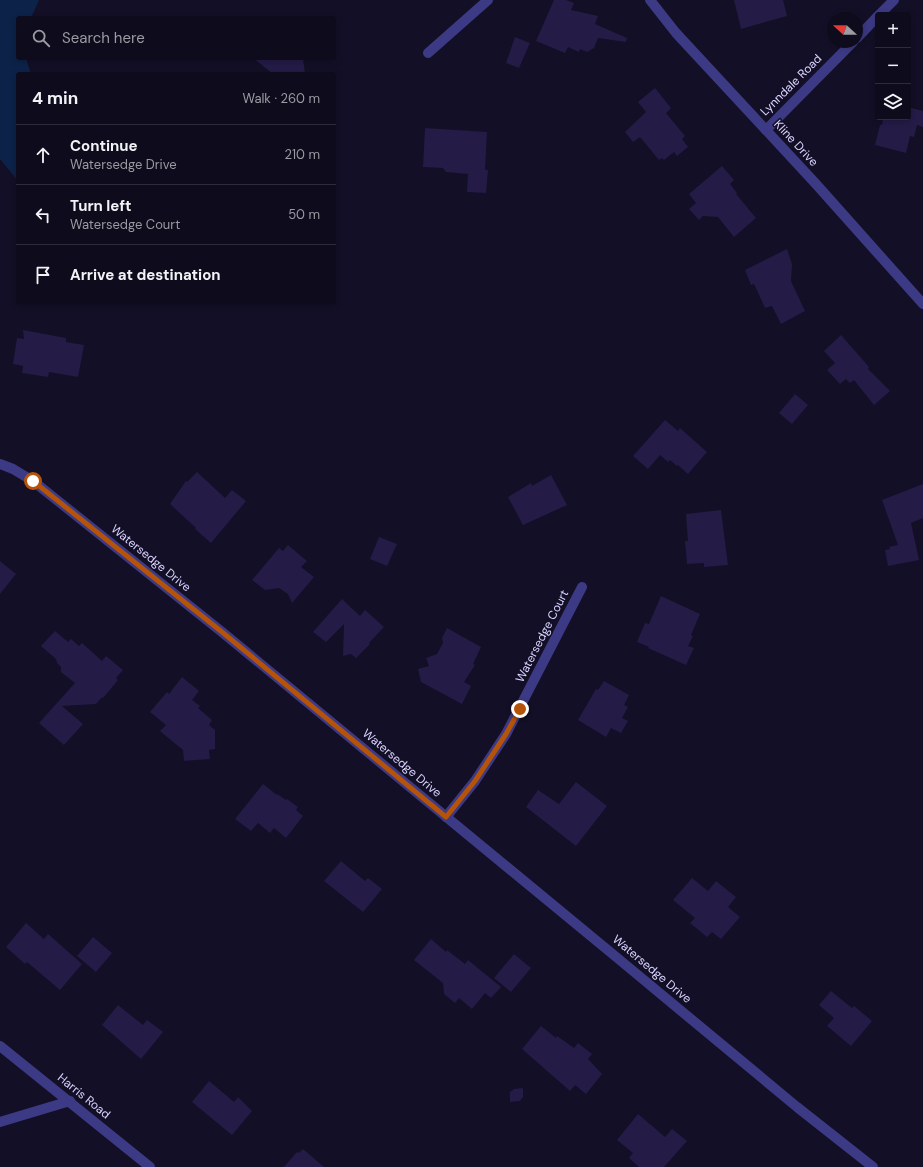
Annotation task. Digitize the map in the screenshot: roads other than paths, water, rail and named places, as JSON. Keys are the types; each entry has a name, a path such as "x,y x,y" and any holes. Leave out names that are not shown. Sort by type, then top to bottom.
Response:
{"street":[{"path":"428,53 488,0"},
{"name":"Kline Drive","path":"650,0 676,33 816,184 923,304"},
{"path":"883,12 894,0"},
{"path":"863,32 875,20"},
{"name":"Lynndale Road","path":"766,130 847,48"},
{"name":"Watersedge Drive","path":"0,464 13,469 33,481 222,632 797,1108 873,1167"},
{"name":"Watersedge Court","path":"446,817 475,781 506,734 582,587"},
{"name":"Harris Road","path":"0,1046 150,1167"},
{"path":"0,1122 70,1101"}],"water":[{"path":"0,0 39,0 32,16 16,16 16,60 27,60 30,72 16,72 16,179 0,159"}]}
